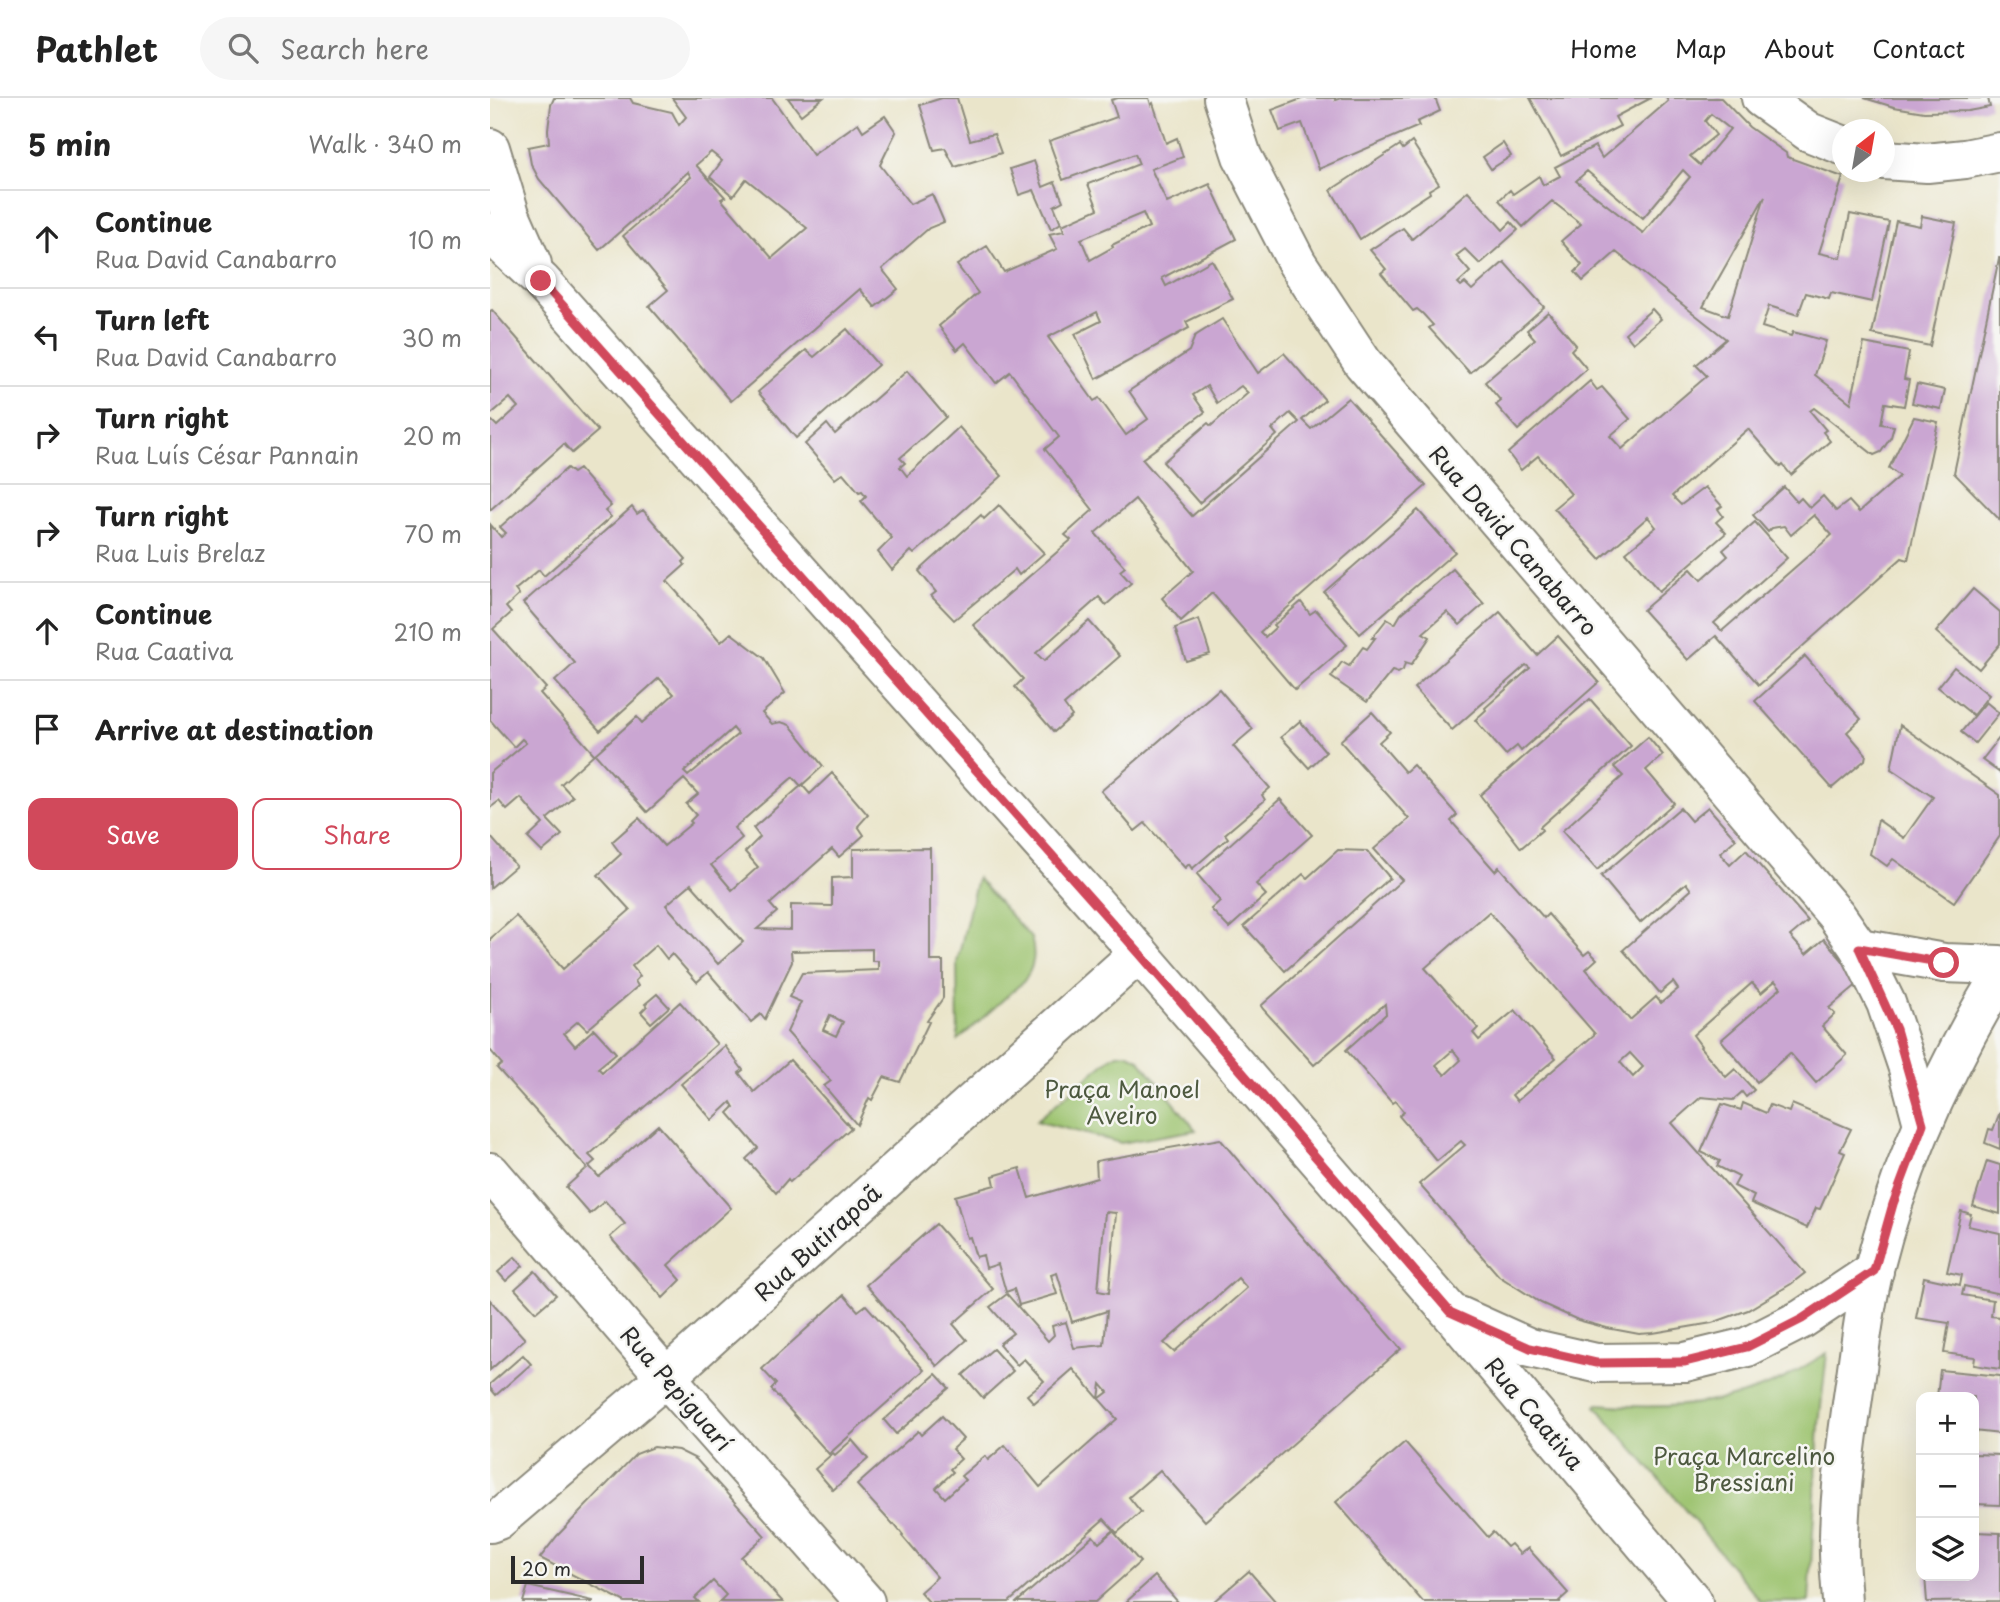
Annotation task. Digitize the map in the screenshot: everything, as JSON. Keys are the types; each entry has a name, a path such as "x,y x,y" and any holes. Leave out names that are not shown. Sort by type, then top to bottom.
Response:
{"street":[{"name":"Rua David Canabarro","path":"1223,98 1242,156 1297,263 1363,363 1836,915 1859,948 1896,1029 1923,1124"},
{"path":"1761,98 1809,132 1832,141"},
{"name":"Rua Caativa","path":"490,148 510,214 541,281"},
{"path":"1895,161 1927,163 2000,152"},
{"name":"Rua Caativa","path":"490,233 541,281 1139,953 1450,1312 1693,1602"},
{"path":"1859,948 1944,963 2000,965"},
{"name":"Rua Butirapoã","path":"493,1531 1139,953"},
{"path":"1842,1602 1839,1541 1842,1472 1861,1339 1874,1271 1893,1204 1923,1124 1977,1014 2000,976"},
{"name":"Rua Pepiguarí","path":"490,1172 865,1602"},
{"path":"1450,1312 1530,1348 1596,1363 1685,1362 1747,1347 1802,1319 1874,1271"}],"green space":[{"path":"977,878 1031,938 1033,960 1024,981 958,1040 957,962"},
{"name":"Praça Manoel Aveiro","path":"1127,1053 1139,1059 1196,1130 1121,1143 1036,1121 1109,1059"},
{"name":"Praça Marcelino Bressiani","path":"1827,1353 1819,1424 1809,1602 1761,1602 1596,1406 1645,1407 1717,1401 1763,1388"}],"building":[{"path":"554,98 630,98 633,103 672,112 679,125 686,117 672,98 772,98 813,155 858,123 863,131 885,116 896,132 880,165 910,204 932,194 944,222 929,228 882,269 898,289 875,307 860,289 731,401 649,306 668,290 623,236 691,177 688,172 599,250 539,179 531,164 528,147 549,143 551,105","holes":["711,152 722,161 710,177 733,196 746,179 807,228 772,258 721,199 725,197 696,165"]},
{"path":"788,98 823,98 801,115"},
{"path":"942,98 957,98 970,140 994,134 1001,153 955,167 945,148 934,150 920,105"},
{"path":"1149,98 1166,143 1177,138 1183,157 1151,169 1167,203 1210,184 1236,239 1162,278 1166,286 1212,260 1233,299 1186,322 1189,328 1096,379 1075,334 1101,321 1097,312 1048,337 1094,401 1099,398 1126,435 1148,419 1129,391 1189,351 1195,336 1222,319 1258,373 1284,353 1325,400 1302,420 1311,429 1348,398 1426,486 1260,632 1265,637 1276,627 1274,625 1301,602 1310,614 1316,610 1347,645 1295,690 1212,593 1181,621 1162,598 1193,571 1135,499 1095,533 1125,567 1120,571 1131,583 1106,605 1099,597 1036,653 1044,661 1089,621 1120,656 1064,705 1072,716 1054,732 1015,687 1023,679 973,625 1071,540 1065,535 1093,510 1045,449 1059,437 1010,372 996,383 965,343 957,350 939,326 978,293 957,265 987,246 1004,272 1057,249 1049,234 1064,231 1062,225 1098,209 1088,184 1139,164 1135,154 1063,180 1049,141 1117,117 1111,100","holes":["1143,213 1149,227 1112,245 1113,247 1090,260 1081,239","1207,386 1217,403 1241,386 1248,393 1211,426 1208,423 1163,462 1199,503 1277,435 1272,429 1290,413 1299,422 1192,516 1142,459 1205,412 1193,395"]},
{"path":"1304,98 1435,98 1440,111 1417,122 1419,126 1319,169 1302,123 1280,131 1272,110"},
{"path":"1530,98 1651,98 1615,117 1620,126 1561,156"},
{"path":"1666,98 1721,98 1749,127 1786,153 1787,157 1832,173 1832,182 1841,182 1819,253 1841,258 1850,214 1889,222 1872,302 1831,293 1829,299 1806,293 1798,315 1769,306 1762,327 1791,336 1793,332 1826,341 1815,375 1851,403 1864,343 1909,352 1904,379 1909,380 1904,406 1885,403 1881,424 1894,426 1891,437 1881,452 1874,455 1814,408 1810,411 1826,430 1823,432 1830,441 1791,475 1748,429 1672,496 1681,505 1705,487 1722,506 1718,509 1723,516 1716,522 1726,533 1659,591 1626,552 1656,527 1648,517 1600,559 1554,508 1571,494 1538,456 1521,470 1508,453 1590,381 1597,390 1602,387 1630,419 1610,436 1622,449 1707,376 1696,365 1726,339 1616,252 1583,281 1575,272 1582,265 1561,241 1581,224 1552,201 1523,227 1499,200 1510,190 1513,194 1539,176 1543,185 1560,176 1555,167 1595,146 1602,158 1668,101","holes":["1711,114 1730,129 1700,165 1690,156 1716,135 1705,121","1683,170 1690,177 1643,233 1576,181 1587,171 1643,218","1765,196 1728,316 1703,307"]},
{"path":"1864,98 1988,98 1990,107 1968,111 1924,112"},
{"path":"1412,142 1439,184 1429,190 1430,193 1360,239 1331,190 1400,145 1403,149"},
{"path":"1503,143 1511,156 1491,169 1483,157"},
{"path":"1034,161 1043,187 1055,182 1063,201 1054,206 1061,223 1051,229 1034,190 1019,195 1010,169"},
{"path":"1468,191 1503,230 1511,222 1518,230 1480,264 1465,249 1456,256 1470,272 1458,283 1461,286 1465,283 1472,290 1504,262 1544,307 1470,373 1429,328 1433,325 1417,309 1413,311 1381,273 1386,269 1370,250 1403,228 1412,239"},
{"path":"1922,216 1956,223 1930,346 1872,334 1896,221 1920,226"},
{"path":"2000,258 2000,520 1954,473"},
{"path":"1652,309 1661,319 1633,343 1625,333"},
{"path":"492,310 598,431 572,453 564,444 490,510 490,422 497,426 518,407 510,398 490,415"},
{"path":"1548,312 1576,345 1571,350 1587,369 1518,430 1496,405 1501,401 1485,382 1535,339 1527,330"},
{"path":"847,329 878,365 796,438 758,392 806,350 814,357"},
{"path":"907,371 946,417 900,458 905,463 900,467 907,476 959,427 1002,476 914,554 911,551 892,570 878,552 892,538 861,501 866,496 862,491 859,492 843,473 835,479 805,444 827,424 835,434"},
{"path":"1917,384 1945,390 1941,409 1912,403"},
{"path":"1914,417 1938,422 1908,560 1902,558 1759,685 1716,636 1688,660 1643,610 1691,569 1701,580 1728,556 1723,550 1755,522 1787,558 1714,623 1722,631 1832,535 1814,515 1791,535 1784,526 1772,528 1768,532 1753,515 1784,487 1797,502 1801,498 1810,508 1823,496 1836,511 1849,501 1859,512 1900,476 1889,468"},
{"path":"567,468 573,473 579,469 611,506 605,511 611,517 544,576 539,570 515,590 519,595 506,607 511,613 493,629 546,688 540,693 594,754 561,784 573,797 547,819 562,835 542,852 528,838 543,824 521,798 507,810 499,801 490,808 490,773 526,743 522,739 514,747 490,720 490,524 501,537 506,533 500,527"},
{"path":"999,505 1044,553 1019,575 1015,569 954,620 931,596 936,592 919,571 981,515 984,519"},
{"path":"632,507 637,514 643,510 686,559 683,562 685,565 667,581 721,642 731,633 764,658 785,693 762,713 772,724 781,722 790,725 823,766 802,785 810,794 832,773 868,815 858,826 864,835 839,857 832,849 770,904 777,912 757,929 791,930 791,905 832,906 832,878 853,877 853,849 930,848 930,961 943,961 943,998 927,1021 929,1022 900,1082 884,1077 872,1100 869,1098 857,1125 824,1086 831,1081 787,1032 801,1002 789,997 802,973 878,970 878,961 872,961 872,949 791,951 792,962 765,1019 761,1014 751,1022 708,972 697,982 672,954 667,959 656,945 632,966 640,976 635,981 638,986 587,1030 578,1021 564,1033 575,1046 594,1029 616,1053 598,1068 602,1072 680,1002 717,1044 589,1155 595,1161 589,1166 599,1177 658,1125 731,1208 668,1265 681,1280 663,1298 610,1237 625,1224 605,1201 590,1214 566,1187 587,1168 497,1068 502,1064 490,1050 490,939 516,916 563,969 630,910 598,875 621,854 612,842 639,818 664,846 692,823 690,821 696,815 686,804 698,794 684,779 647,812 595,754 637,717 642,723 674,694 659,678 600,731 555,681 575,663 523,603","holes":["733,728 738,734 688,776 684,772","793,777 801,786 753,828 760,837 745,852 758,867 732,890 711,865 742,838 734,828","691,884 743,942 718,964 666,905","830,1015 843,1022 836,1036 823,1030"]},
{"path":"1418,510 1455,552 1360,634 1324,592"},
{"path":"1453,569 1484,604 1460,625 1447,612 1423,633 1430,637 1411,665 1405,663 1403,670 1398,673 1392,671 1367,702 1331,677 1342,662 1349,666 1363,647 1367,649 1387,619 1395,624 1401,614"},
{"path":"1973,589 2000,612 2000,644 1979,669 1936,632"},
{"path":"1500,612 1537,655 1558,636 1599,682 1521,751 1517,746 1506,755 1475,720 1530,668 1526,665 1452,730 1414,688"},
{"path":"1199,619 1210,654 1186,661 1175,628"},
{"path":"1805,656 1861,719 1847,732 1866,754 1865,760 1832,788 1755,701"},
{"path":"1954,667 1989,695 1973,715 1938,687"},
{"path":"1219,689 1253,729 1233,746 1270,788 1262,795 1265,800 1225,834 1228,838 1192,869 1189,864 1185,868 1145,823 1135,831 1101,791"},
{"path":"1590,699 1631,746 1540,827 1542,830 1521,848 1480,795"},
{"path":"1986,702 1999,713 1975,743 1961,732"},
{"path":"1372,712 1390,732 1379,742 1405,772 1413,765 1457,815 1451,821 1495,871 1499,867 1544,918 1548,914 1584,955 1589,951 1597,959 1586,969 1630,1020 1656,997 1661,1003 1678,989 1673,982 1660,993 1623,950 1691,890 1686,883 1640,923 1601,876 1680,808 1691,821 1708,807 1736,839 1720,853 1730,865 1746,850 1808,921 1790,936 1806,954 1824,939 1859,983 1829,1008 1835,1014 1822,1026 1847,1055 1816,1083 1790,1053 1757,1082 1721,1040 1781,988 1775,981 1761,993 1752,983 1693,1035 1726,1077 1735,1069 1754,1090 1746,1097 1742,1092 1733,1100 1701,1097 1672,1123 1805,1273 1748,1310 1712,1323 1653,1333 1639,1334 1607,1328 1578,1320 1541,1303 1499,1276 1419,1184 1465,1145 1461,1141 1437,1161 1399,1116 1404,1112 1395,1101 1392,1103 1346,1050 1386,1014 1385,1004 1314,1065 1263,1009 1261,1006 1402,880 1374,849 1409,819 1340,741","holes":["1489,912 1595,1034 1517,1101 1512,1095 1556,1058 1515,1010 1479,1040 1473,1033 1478,1028 1425,968","1453,1050 1461,1060 1445,1075 1436,1065","1630,1053 1643,1067 1633,1077 1620,1062"]},
{"path":"1300,721 1326,752 1309,768 1281,737"},
{"path":"1900,725 2000,795 2000,836 1954,902 1893,859 1887,866 1870,854 1878,820 1904,838 1933,797 1891,769"},
{"path":"1648,737 1663,755 1646,770 1674,803 1597,870 1562,831 1623,776 1614,767"},
{"path":"2000,737 2000,773 1982,760"},
{"path":"1280,799 1312,835 1256,884 1266,895 1229,928 1211,909 1220,901 1197,874"},
{"path":"490,836 516,866 490,888"},
{"path":"1338,850 1367,851 1390,878 1285,971 1244,926 1303,874 1307,878"},
{"path":"657,994 669,1007 651,1023 641,1012 647,1006 645,1004"},
{"path":"725,1046 743,1070 739,1073 754,1092 790,1060 851,1128 790,1182 788,1179 776,1193 746,1159 758,1148 728,1113 734,1107 731,1102 712,1120 681,1084"},
{"path":"1743,1103 1766,1113 1770,1105 1789,1112 1792,1104 1851,1129 1840,1151 1845,1153 1820,1209 1816,1208 1807,1228 1751,1203 1754,1196 1734,1186 1739,1177 1717,1166 1720,1161 1701,1152 1722,1104 1741,1110"},
{"path":"2000,1112 2000,1149 1985,1143 1989,1129 1993,1130"},
{"path":"1220,1139 1401,1349 1205,1521 1160,1470 1129,1497 1141,1512 1117,1533 1104,1519 1009,1602 929,1602 920,1592 937,1577 894,1524 857,1485 918,1431 921,1435 942,1416 963,1439 952,1449 961,1459 950,1469 953,1472 936,1488 945,1498 965,1480 961,1476 985,1456 988,1460 1005,1445 1040,1487 1117,1419 1099,1399 1073,1369 1034,1403 1027,1395 1044,1381 1024,1359 1017,1365 999,1344 1013,1333 990,1307 1007,1294 1048,1341 1054,1335 1052,1326 1066,1322 1074,1348 1104,1345 1107,1311 1072,1322 1057,1273 1051,1275 1057,1294 1019,1305 1014,1289 1006,1292 998,1264 986,1268 983,1255 976,1257 970,1237 967,1238 955,1196 995,1185 993,1176 1020,1168 1029,1198 1097,1178 1096,1161","holes":["1105,1212 1116,1213 1109,1293 1098,1291","1238,1278 1247,1288 1174,1352 1164,1343","1101,1384 1108,1392 1099,1399"]},
{"path":"1987,1161 2000,1165 2000,1214 1973,1206"},
{"path":"1961,1211 1971,1214 1968,1226 2000,1233 2000,1294 1964,1286 1962,1295 1993,1300 1991,1316 2000,1317 2000,1369 1974,1365 1975,1357 1944,1353 1949,1323 1916,1318 1924,1277 1960,1285 1962,1275 1947,1272"},
{"path":"936,1224 993,1289 953,1324 967,1340 937,1366 866,1285"},
{"path":"515,1257 523,1266 506,1281 498,1272"},
{"path":"535,1271 556,1295 536,1312 515,1289"},
{"path":"844,1295 858,1311 866,1305 924,1370 829,1454 771,1389 776,1384 762,1369"},
{"path":"490,1300 525,1339 490,1370"},
{"path":"993,1349 1013,1371 983,1398 963,1375"},
{"path":"523,1355 531,1364 496,1395 490,1384"},
{"path":"1940,1370 2000,1376 2000,1434 1979,1432 1979,1392 1938,1392"},
{"path":"936,1374 949,1388 896,1434 884,1420"},
{"path":"852,1440 868,1459 833,1490 815,1469"},
{"path":"1405,1442 1488,1537 1493,1532 1507,1547 1511,1544 1520,1554 1528,1548 1568,1593 1559,1601 1561,1602 1423,1602 1336,1502"},
{"path":"654,1447 678,1450 696,1459 765,1536 741,1557 783,1602 719,1602 726,1595 713,1581 695,1598 699,1602 625,1602 540,1558 557,1536 636,1454"},
{"path":"1979,1454 2000,1455 2000,1505 1979,1504"},
{"path":"1113,1531 1140,1562 1095,1602 1017,1602 1093,1536 1099,1543"},
{"path":"1979,1532 2000,1533 2000,1601 1927,1602 1925,1581 1979,1581"},
{"path":"1249,1571 1276,1602 1213,1602"},
{"path":"1155,1576 1178,1602 1126,1602"},
{"path":"528,1586 593,1601 593,1602 523,1602"}],"route":[{"path":"541,281 1139,953 1450,1312 1530,1348 1596,1363 1685,1362 1747,1347 1802,1319 1874,1271 1893,1204 1923,1124 1896,1029 1859,948 1944,963"}]}
